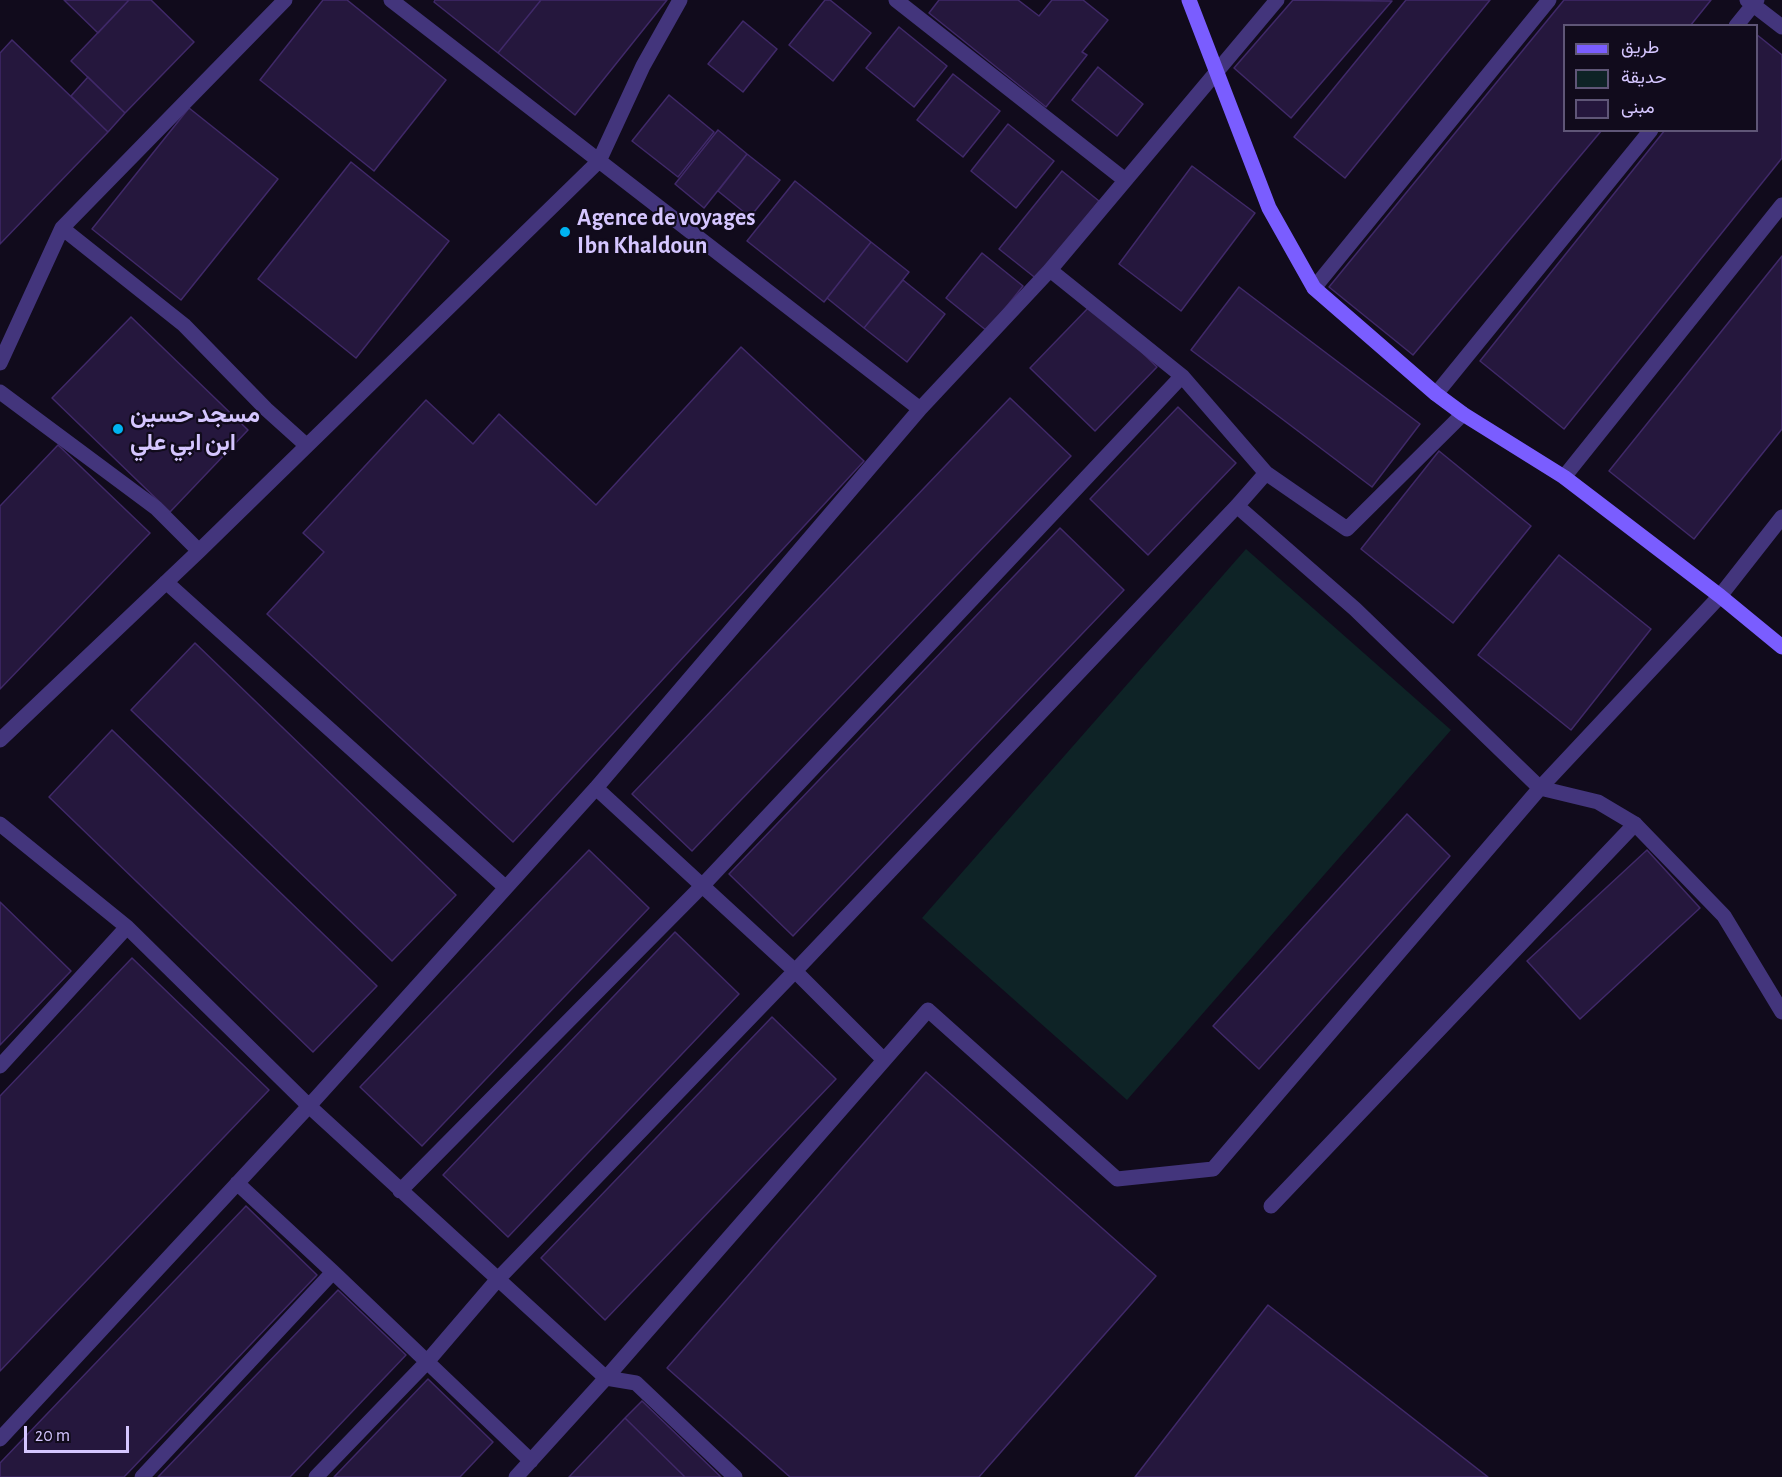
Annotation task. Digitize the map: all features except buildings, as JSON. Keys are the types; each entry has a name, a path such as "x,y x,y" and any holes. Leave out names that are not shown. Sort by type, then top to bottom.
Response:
{"street":[{"path":"0,363 62,228 285,0"},
{"path":"391,0 920,409"},
{"path":"0,740 199,551 599,161 643,66 680,0"},
{"path":"896,0 1125,180"},
{"path":"1189,0 1269,208 1314,288 1436,394 1463,414 1564,477 1720,596 1782,647"},
{"path":"0,1439 309,1106 596,788 920,409 1050,270 1277,0"},
{"path":"1314,288 1549,0"},
{"path":"1737,24 1752,2 1782,27"},
{"path":"1436,394 1649,132"},
{"path":"1564,477 1782,205"},
{"path":"62,228 184,325 266,409 306,446"},
{"path":"1050,270 1182,376 1266,473 1347,529 1463,414"},
{"path":"400,1191 702,886 1182,376"},
{"path":"0,392 156,508 199,551"},
{"path":"316,1477 426,1362 498,1279 795,971 1266,473"},
{"path":"1237,506 1355,609 1540,788 1598,802 1635,824 1724,916 1782,1012"},
{"path":"516,1477 606,1378 928,1010 1117,1179 1213,1169 1540,788 1720,596 1782,517"},
{"path":"166,582 505,887"},
{"path":"596,788 795,971 884,1060"},
{"path":"0,824 127,927 309,1106 606,1378 636,1383 735,1477"},
{"path":"1271,1206 1635,824"},
{"path":"0,1066 127,927"},
{"path":"237,1184 531,1461"},
{"path":"142,1477 333,1272"}],"green space":[{"path":"1246,549 1451,730 1127,1100 922,918"}],"place":[{"name":"Agence de voyages Ibn Khaldoun","path":"565,232"},
{"name":"مسجد حسين ابن ابي علي","path":"118,429"}]}
